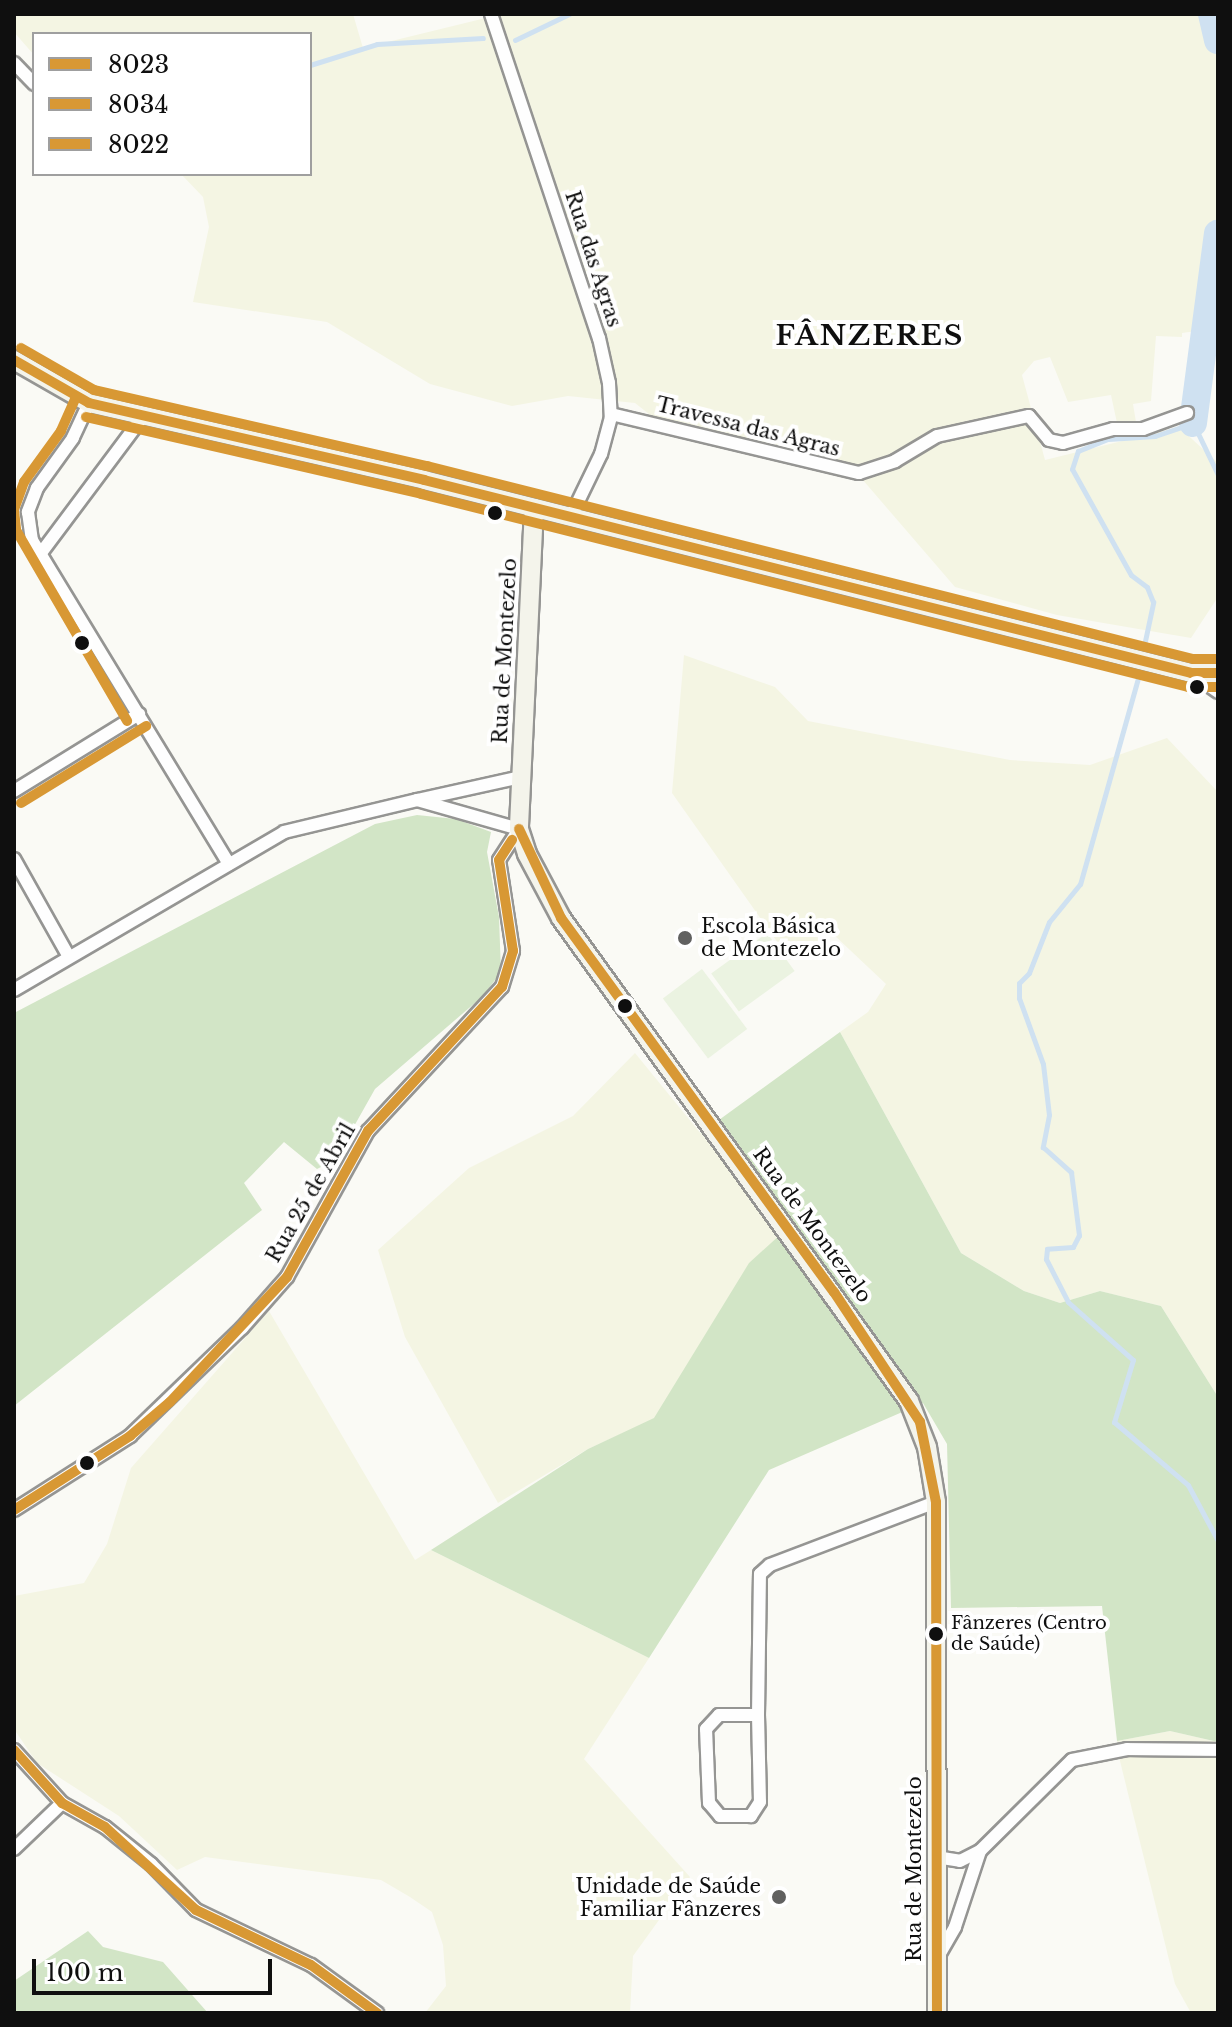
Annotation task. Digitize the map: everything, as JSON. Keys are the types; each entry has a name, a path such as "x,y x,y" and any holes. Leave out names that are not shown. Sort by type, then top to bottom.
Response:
{"street":[{"name":"Rua das Agras","path":"491,14 599,338 611,414 601,454 571,516"},
{"path":"14,63 32,82"},
{"path":"14,360 89,403 571,516 1191,673 1218,673"},
{"path":"89,403 28,512 32,540 229,864"},
{"name":"Travessa das Agras","path":"611,414 859,473 895,461 937,436 1029,416 1049,440 1063,443 1113,429 1143,429 1187,413"},
{"path":"41,553 145,414"},
{"name":"Rua de Montezelo","path":"534,508 519,829 561,918 909,1401 927,1447 936,1502 937,2013"},
{"path":"1191,673 1218,692"},
{"path":"14,791 139,714"},
{"path":"14,990 284,832 521,777"},
{"path":"417,800 519,829"},
{"name":"Rua 25 de Abril","path":"14,1510 130,1436 242,1328 287,1277 368,1131 502,987 513,951 499,860 519,829"},
{"path":"14,859 69,957"},
{"path":"758,1715 719,1715 706,1729 709,1803 720,1816 758,1811 760,1574 770,1565 936,1502"},
{"path":"936,1857 960,1861 980,1851 1072,1760 1127,1749 1218,1750"},
{"path":"14,1750 62,1803 128,1846 196,1910 311,1965 377,2013"},
{"path":"14,1849 62,1803"},
{"path":"936,1959 955,1927 980,1851"}],"green space":[{"path":"14,14 353,14 363,48 502,14 1218,14 1218,328 1182,333 1182,337 1156,336 1151,401 1133,404 1136,422 1117,423 1111,395 1068,402 1050,357 1034,361 1022,375 1045,460 1179,427 1218,463 1218,597 1191,638 1057,615 955,587 862,479 654,418 635,403 568,396 512,406 430,384 327,322 193,302 209,227 203,197 183,176 312,176 312,32 32,32 32,53 14,32"},
{"path":"684,655 775,687 808,721 1010,760 1090,765 1167,738 1218,792 1218,1397 1161,1306 1100,1291 1060,1303 1024,1291 961,1253 840,1032 868,1012 886,984 833,934 790,960 672,793"},
{"path":"417,815 456,819 491,832 487,852 499,917 501,972 483,996 375,1089 335,1160 317,1169 284,1142 244,1183 262,1210 14,1406 14,1013 375,824"},
{"path":"767,933 795,971 739,1012 711,974"},
{"path":"702,969 747,1029 708,1058 663,998"},
{"path":"840,1032 961,1253 1024,1291 1060,1303 1100,1291 1161,1306 1218,1397 1218,1742 1170,1731 1117,1741 1102,1606 951,1608 947,1444 923,1403 769,1470 649,1658 431,1550 588,1449 654,1418 749,1263 782,1233 701,1133"},
{"path":"635,1053 782,1233 654,1419 588,1449 498,1503 405,1337 378,1250 469,1168 573,1116"},
{"path":"269,1311 415,1560 431,1550 649,1658 584,1759 690,1877 633,1956 630,2013 425,2013 446,1986 443,1945 432,1912 381,1880 205,1857 177,1870 119,1816 37,1763 14,1729 14,1596 84,1583 107,1544 131,1468"},
{"path":"1170,1731 1218,1742 1218,2013 1191,2013 1175,1984 1120,1761 1117,1741"},
{"path":"88,1931 103,1947 163,1962 208,2013 14,2013 14,1981"}],"waterway":[{"path":"515,40 569,14"},
{"path":"1212,14 1218,40"},
{"path":"312,64 377,44 483,38"},
{"path":"1193,423 1218,234"},
{"path":"1145,641 1153,602 1147,587 1131,575 1072,469 1078,451 1108,439 1155,436 1193,423 1218,475"},
{"path":"1140,671 1080,884 1049,922 1029,973 1019,983 1019,998 1043,1064 1049,1115 1043,1147 1071,1172 1079,1235 1073,1247 1047,1249 1046,1259 1068,1302 1133,1360 1114,1422 1188,1485 1218,1541"}],"transit line":[{"name":"8022","path":"21,348 94,390 427,466 1193,659 1218,659"},
{"name":"8023","path":"14,360 89,403 424,480 1191,673 1218,673"},
{"name":"8034","path":"76,397 61,431 24,482 14,510 16,530 127,721"},
{"name":"8034","path":"86,417 421,494 1188,687 1218,687"},
{"name":"8034","path":"21,803 146,726"},
{"name":"8023","path":"519,829 561,918 834,1292 920,1422 936,1502 937,2013"},
{"name":"8023","path":"14,1510 130,1436 170,1402 287,1277 368,1131 502,987 513,951 499,860 512,840"},
{"name":"8023","path":"14,1750 62,1803 105,1827 196,1910 311,1965 377,2013"}],"place":[{"name":"Escola Básica de Montezelo","path":"685,938"},
{"name":"Fânzeres (Centro de Saúde)","path":"936,1634"},
{"name":"Unidade de Saúde Familiar Fânzeres","path":"779,1897"}],"district":[{"name":"FÂNZERES","path":"870,336"}]}
